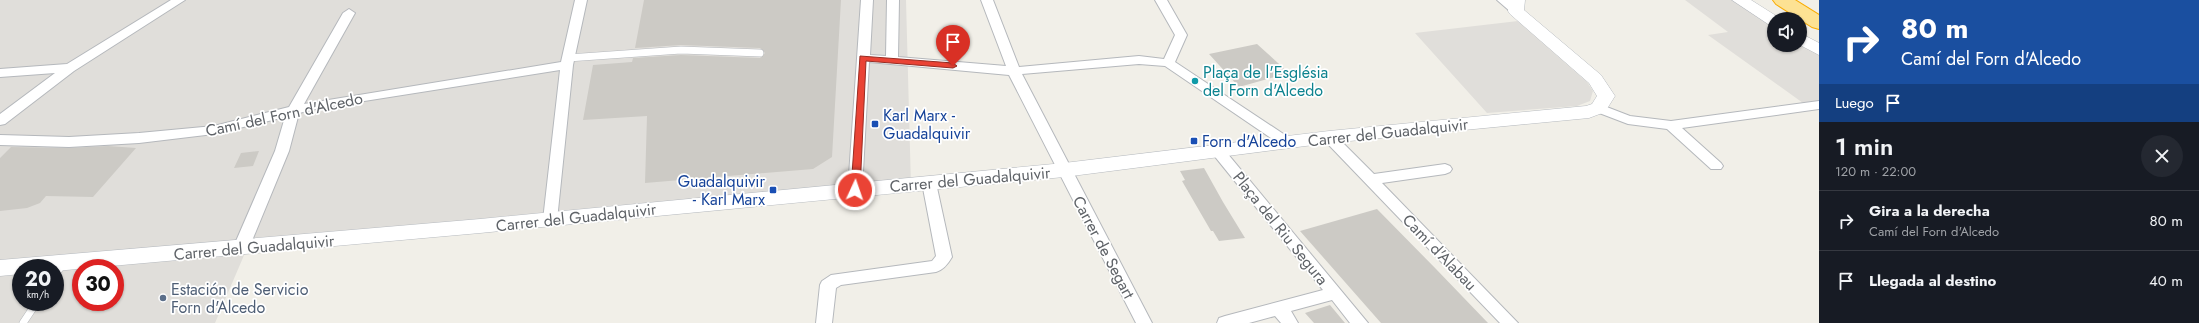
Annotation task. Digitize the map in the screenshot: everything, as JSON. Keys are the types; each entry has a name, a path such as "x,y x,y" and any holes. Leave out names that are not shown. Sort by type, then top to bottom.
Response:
{"highway":[{"path":"1776,0 1819,8"},
{"path":"1782,0 1802,5 1819,23"}],"street":[{"path":"0,121 70,68 179,0"},
{"path":"550,220 567,62 581,0"},
{"path":"855,190 862,58 867,0"},
{"path":"892,60 893,0"},
{"name":"Carrer de Segart","path":"987,0 1014,72 1144,323"},
{"path":"1161,0 1181,35 1168,63"},
{"path":"1740,0 1767,17"},
{"path":"1512,4 1595,78 1606,96 1599,108 1628,120 1671,125 1819,105"},
{"path":"241,248 282,151 293,112 349,13"},
{"path":"1807,42 1819,50"},
{"path":"862,58 1014,72 1132,61 1168,63 1286,142"},
{"name":"Camí del Forn d'Alcedo","path":"0,140 18,142 69,142 139,138 214,130 328,103 567,62"},
{"path":"0,73 70,68"},
{"name":"Carrer del Guadalquivir","path":"64,268 241,248 550,220 1064,170 1329,137 1589,112 1599,108"},
{"path":"1671,125 1716,166"},
{"name":"Camí d'Alabau","path":"1329,137 1510,323"},
{"name":"Plaça del Riu Segura","path":"1217,150 1334,293 1225,323"},
{"path":"1370,180 1445,169"},
{"path":"824,323 828,285 837,279 936,266 944,257 929,183"},
{"name":"Carrer del Guadalquivir","path":"0,268 12,268"},
{"path":"1334,293 1360,323"},
{"path":"1279,308 1290,323"}],"lane":[{"name":"Camí del Forn d'Alcedo","path":"567,62 680,50 760,53"},
{"path":"23,323 31,311"}],"shaded area":[{"path":"0,0 906,0 911,187 245,253 215,323 0,323"},
{"path":"1685,0 1736,0 1767,20 1767,52 1807,52 1807,47 1819,55 1819,101 1803,103 1708,35 1728,32"},
{"path":"1518,21 1587,82 1593,91 1590,101 1577,106 1487,113 1415,33"}],"building":[{"path":"644,0 841,0 832,157 813,169 645,183 647,116 583,120 593,65 632,62 633,58 681,55 760,58 765,53 760,48 681,45 635,48"},
{"path":"1257,44 1289,73 1239,87 1209,54"},
{"path":"108,146 136,148 93,197 46,196 40,203 27,208 0,211 0,158 11,147 69,148"},
{"path":"259,151 253,166 234,168 241,153"},
{"path":"1204,168 1245,238 1219,241 1213,231 1211,231 1182,181 1185,180 1180,171"},
{"path":"1377,209 1488,323 1381,323 1300,231"},
{"path":"1330,305 1345,323 1314,323 1305,313"}],"place":[{"name":"Plaça de l'Església del Forn d'Alcedo","path":"1195,81"},
{"name":"Karl Marx - Guadalquivir","path":"875,124"},
{"name":"Forn d'Alcedo","path":"1194,141"},
{"name":"Guadalquivir - Karl Marx","path":"773,190"},
{"name":"Estación de Servicio Forn d'Alcedo","path":"163,298"}],"route":[{"path":"855,190 862,58 953,66"}]}
